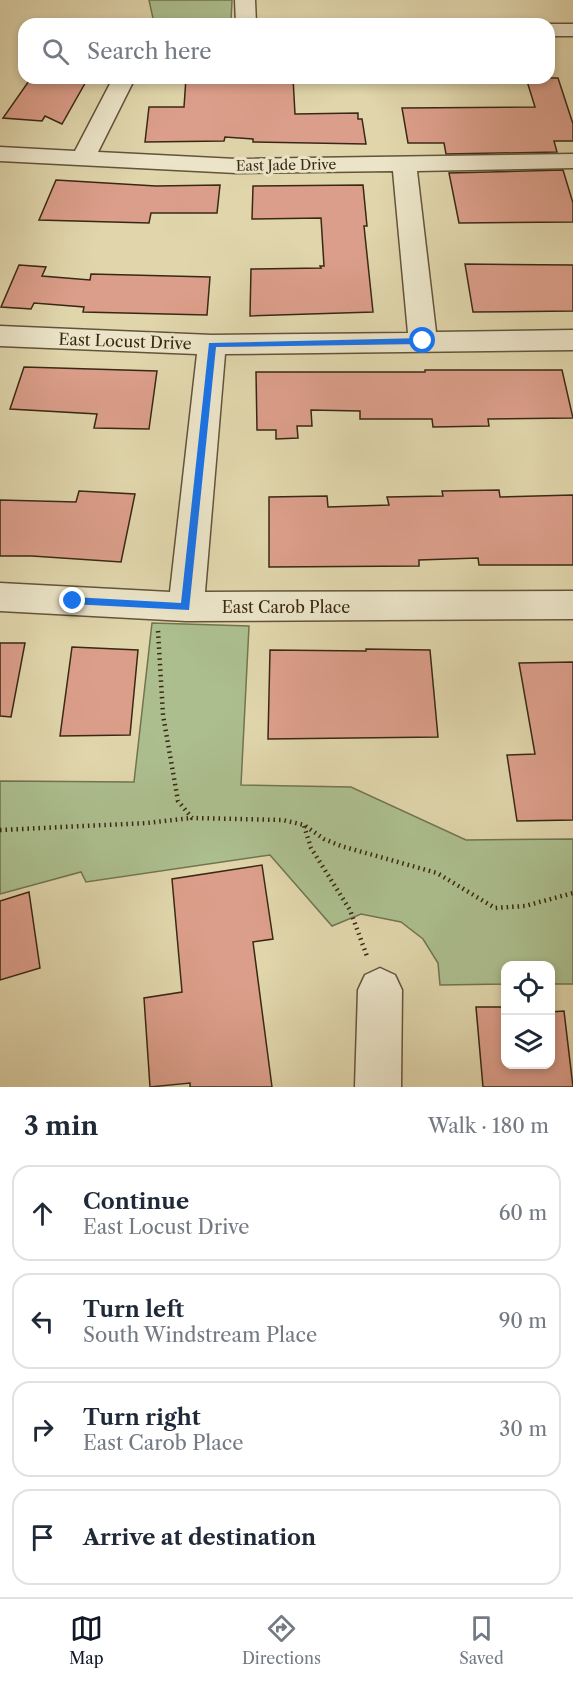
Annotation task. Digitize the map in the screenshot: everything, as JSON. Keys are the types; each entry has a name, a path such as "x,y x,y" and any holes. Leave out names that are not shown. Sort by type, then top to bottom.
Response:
{"street":[{"path":"245,0 246,18"},
{"path":"555,30 573,30"},
{"path":"82,159 121,84"},
{"name":"East Jade Drive","path":"0,154 236,166 573,161"},
{"path":"404,163 423,341"},
{"name":"East Locust Drive","path":"0,336 212,345 573,340"},
{"path":"174,607 212,345"},
{"name":"East Carob Place","path":"0,597 174,607 573,605"},
{"path":"378,1087 380,990"}],"path":[{"path":"174,607 158,628 163,716 178,801 192,818"},
{"path":"0,830 147,823 192,818 283,820 304,825 324,839 341,846 437,873 495,908 525,906 573,893"},
{"path":"304,825 311,848 350,910 380,990"}],"green space":[{"path":"149,0 232,0 231,18 153,18"},
{"path":"152,623 249,626 241,785 351,787 466,840 573,839 573,984 555,984 555,961 501,961 501,984 440,985 438,963 423,939 401,922 361,914 332,926 270,855 86,882 81,872 0,894 0,781 134,782"}],"building":[{"path":"555,78 558,78 573,124 573,141 554,141 557,152 446,154 444,143 408,143 402,108 535,107 528,84 555,84"},
{"path":"27,84 85,84 62,124 45,116 42,121 3,118"},
{"path":"186,84 293,84 295,114 358,113 358,119 362,119 366,144 253,142 253,139 225,137 224,141 145,142 149,107 184,107"},
{"path":"563,170 573,203 573,222 459,223 449,173"},
{"path":"56,180 156,186 220,185 217,213 151,213 149,223 39,220"},
{"path":"363,185 367,226 364,226 373,312 250,316 251,269 321,268 320,266 324,266 321,218 252,219 253,186"},
{"path":"465,264 573,265 573,311 473,312"},
{"path":"19,265 46,267 42,276 90,280 91,274 210,277 207,315 83,312 84,307 34,303 31,309 1,307"},
{"path":"24,367 157,371 149,429 94,428 97,414 10,409"},
{"path":"425,370 562,370 573,418 488,419 489,426 433,427 432,419 360,419 360,411 311,410 312,426 297,426 298,438 276,439 276,430 257,430 256,372 425,372"},
{"path":"499,490 500,497 573,495 573,565 479,565 478,558 419,560 419,566 269,567 269,497 327,496 328,507 389,505 387,497 443,496 442,491"},
{"path":"79,491 135,494 121,562 0,556 0,500 76,502"},
{"path":"0,643 25,643 11,717 0,716"},
{"path":"72,647 138,650 130,735 60,736"},
{"path":"366,649 430,650 438,737 268,739 270,650 366,651"},
{"path":"573,662 573,820 517,821 507,755 535,754 519,663"},
{"path":"262,865 273,939 253,942 272,1087 190,1087 190,1083 150,1087 144,998 182,992 172,879"},
{"path":"29,892 40,968 0,980 0,901"},
{"path":"476,1007 501,1007 501,1069 555,1069 555,1012 564,1011 573,1087 483,1087"}],"route":[{"path":"73,601 186,607 212,345 423,341"}]}
